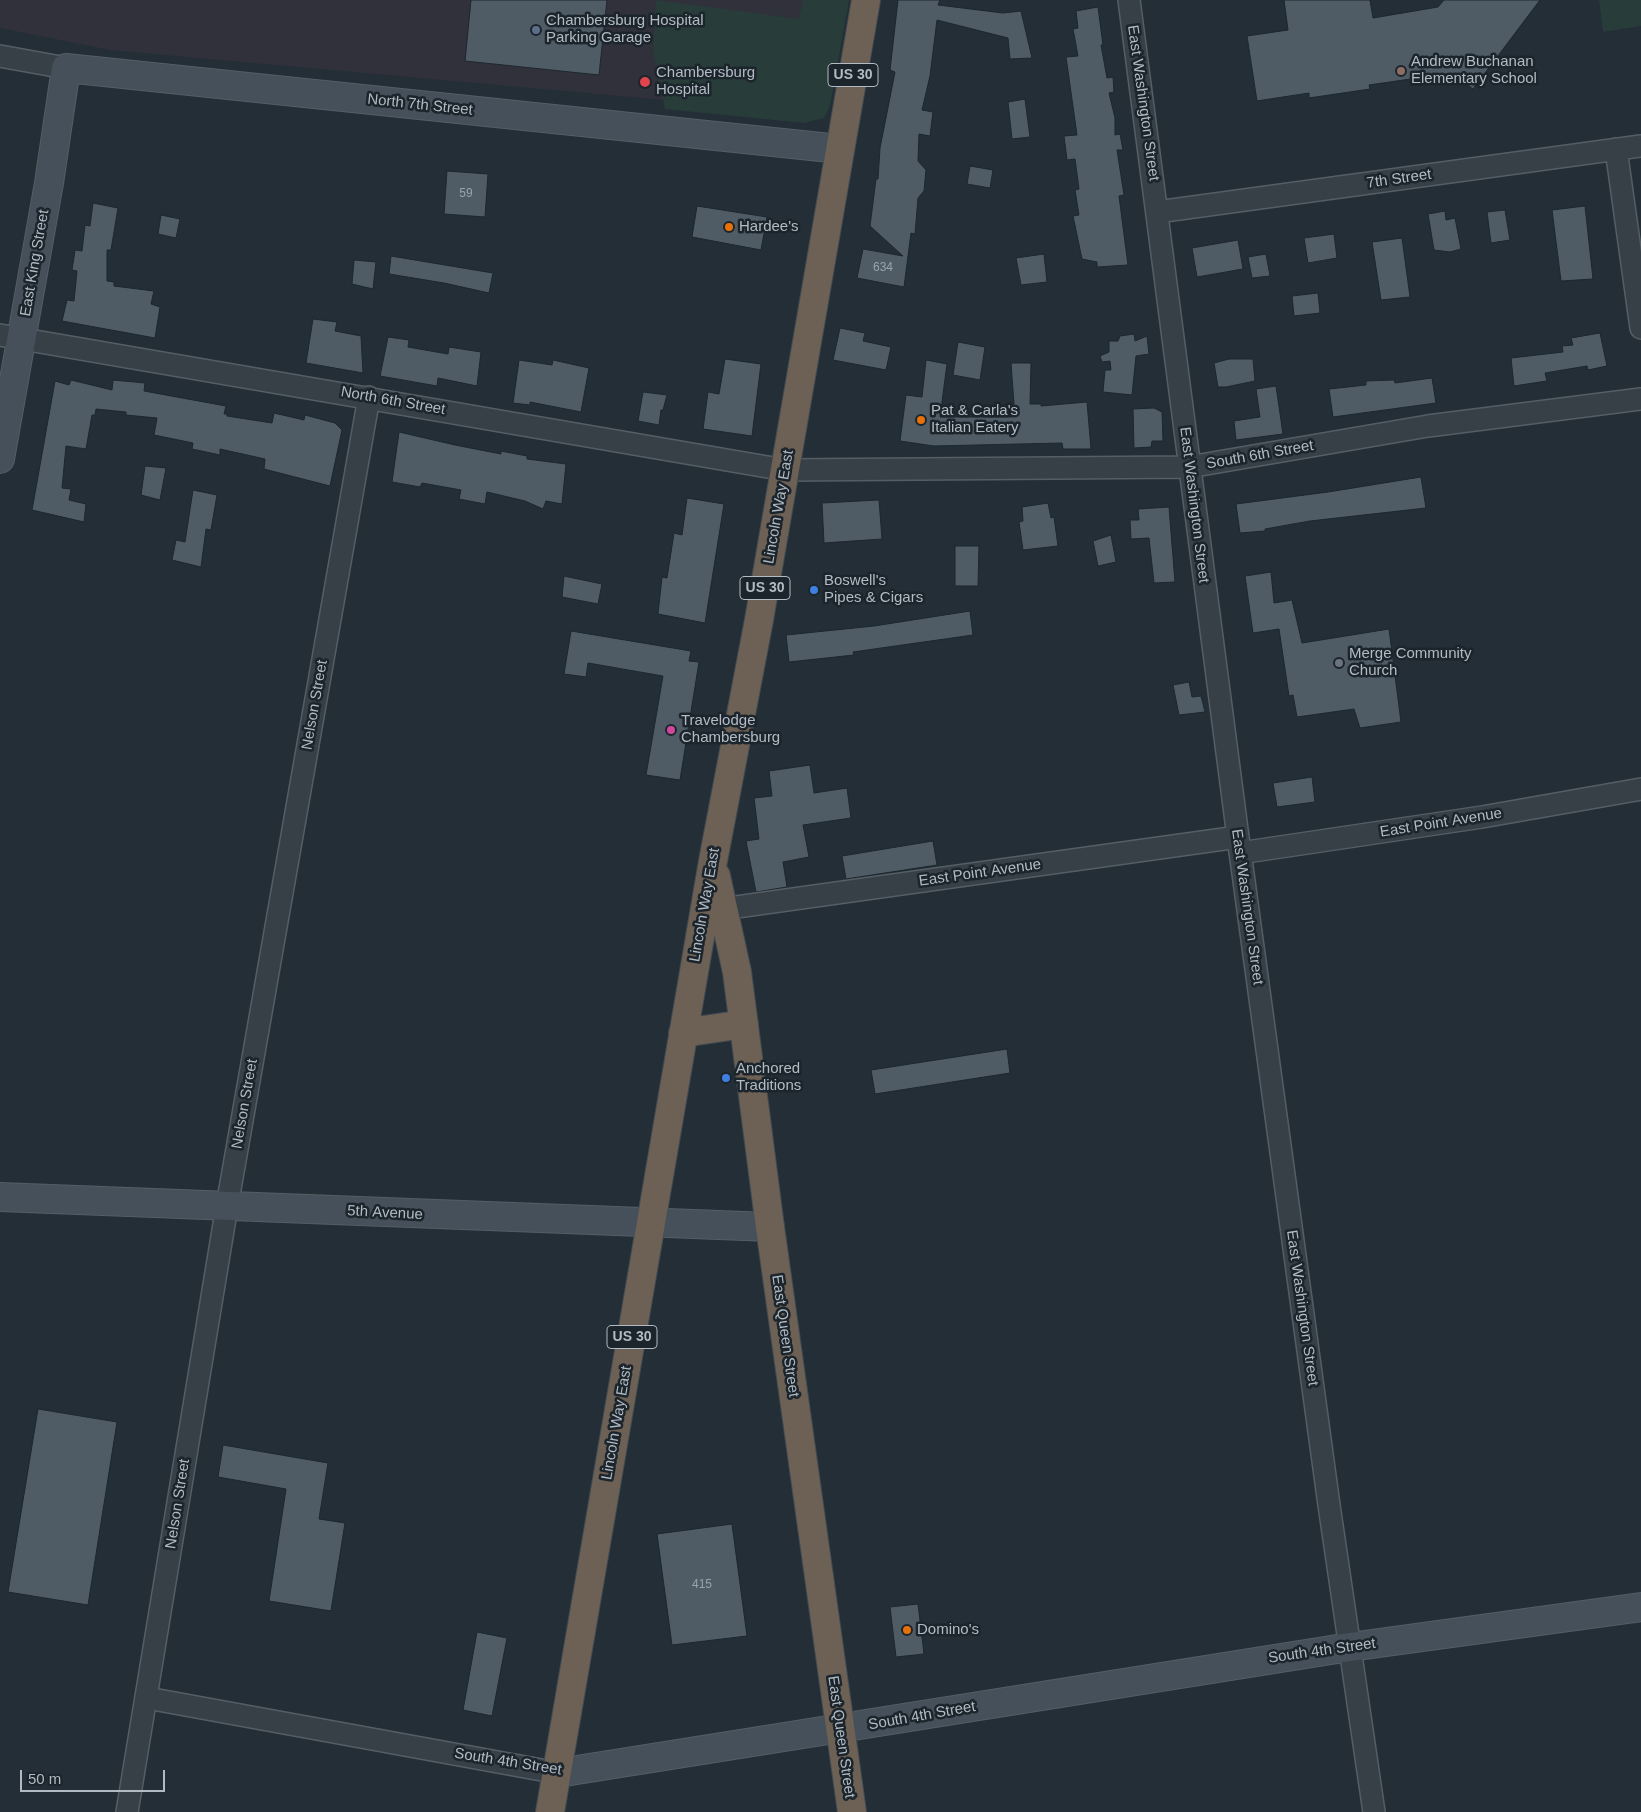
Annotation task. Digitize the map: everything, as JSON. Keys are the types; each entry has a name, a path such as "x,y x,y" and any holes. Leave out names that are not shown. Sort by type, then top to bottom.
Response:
{"highway":[{"name":"Lincoln Way East","path":"550,1812 652,1224 712,861 785,470 866,0"},
{"name":"East Queen Street","path":"712,861 737,972 770,1228 852,1812"},
{"path":"683,1033 744,1024"}],"street":[{"name":"East Washington Street","path":"1129,0 1239,845 1329,1504 1374,1812"},
{"name":"North 7th Street","path":"0,56 66,68 840,149"},
{"name":"East King Street","path":"0,459 11,337 49,183 66,68"},
{"name":"7th Street","path":"1157,212 1641,146"},
{"path":"1616,149 1641,328"},
{"name":"North 6th Street","path":"11,337 785,470"},
{"name":"Nelson Street","path":"127,1812 227,1206 369,397"},
{"name":"South 6th Street","path":"785,470 1189,467 1428,426 1641,399"},
{"name":"East Point Avenue","path":"722,909 1482,817 1641,789"},
{"name":"5th Avenue","path":"0,1196 770,1228"},
{"name":"South 4th Street","path":"147,1698 558,1773 840,1730 1096,1686 1350,1647 1641,1607"}],"shaded area":[{"name":"Chambersburg Hospital","path":"0,0 840,0 820,114 110,50 0,28"}],"green space":[{"path":"656,0 799,19 803,0 849,0 830,106 824,118 804,123 665,109 653,51"},
{"path":"1599,0 1641,0 1641,26 1603,32"}],"building":[{"name":"Chambersburg Hospital Parking Garage","path":"471,0 607,0 599,75 465,61"},
{"path":"898,0 940,0 938,5 1003,13 1021,11 1032,58 1010,59 1008,38 937,20 930,76 922,110 933,112 930,136 919,134 918,161 926,170 924,191 918,198 915,234 911,233 904,287 857,278 863,249 903,256 870,226 876,179 878,179 880,148 895,72 890,70"},
{"path":"1284,0 1370,0 1373,18 1438,7 1444,0 1540,0 1473,89 1452,73 1369,85 1370,89 1309,98 1309,93 1257,101 1247,36 1288,30"},
{"path":"1098,7 1103,45 1101,45 1107,78 1113,77 1114,92 1109,93 1115,118 1115,135 1120,134 1123,150 1117,150 1124,195 1119,196 1128,265 1097,267 1097,262 1082,259 1073,216 1079,215 1075,190 1079,189 1075,159 1067,160 1064,136 1077,135 1066,57 1078,56 1073,29 1078,28 1076,11"},
{"path":"1025,99 1030,137 1012,139 1008,102"},
{"path":"970,166 993,170 990,188 967,184"},
{"path":"447,171 488,174 485,217 444,214"},
{"path":"93,203 118,208 111,250 107,250 107,281 114,282 114,286 154,291 151,304 160,307 155,338 62,321 67,300 74,301 77,271 72,270 75,250 82,251 85,225 90,226"},
{"name":"Hardee's","path":"697,206 767,217 761,250 692,237"},
{"path":"1585,206 1593,279 1561,281 1552,210"},
{"path":"1505,210 1510,240 1491,243 1487,212"},
{"path":"1445,211 1446,220 1455,218 1461,249 1450,252 1434,250 1428,214"},
{"path":"161,215 180,219 176,238 158,234"},
{"path":"1334,234 1337,258 1308,263 1304,238"},
{"path":"1402,238 1410,297 1381,300 1372,242"},
{"path":"1238,240 1243,269 1197,277 1192,248"},
{"path":"1044,254 1047,282 1021,285 1016,258"},
{"path":"1266,254 1270,276 1252,278 1248,257"},
{"path":"391,256 493,273 489,293 389,274"},
{"path":"354,260 376,262 373,289 352,284"},
{"path":"1318,293 1320,313 1294,316 1292,296"},
{"path":"313,319 337,322 335,331 361,336 363,373 306,363"},
{"path":"840,328 865,333 863,341 891,347 886,370 833,360"},
{"path":"1600,333 1607,366 1588,370 1587,366 1545,373 1547,381 1514,386 1511,358 1563,352 1562,346 1573,345 1571,338"},
{"path":"1134,334 1135,341 1147,336 1149,354 1136,356 1132,395 1103,392 1105,370 1111,370 1110,361 1102,362 1100,356 1109,352 1109,341 1118,341 1120,336"},
{"path":"388,337 409,340 408,347 448,354 449,347 481,352 477,386 438,378 437,386 380,376"},
{"path":"958,342 985,347 980,380 953,375"},
{"path":"725,359 761,364 752,436 703,429 708,392 719,394"},
{"path":"1229,359 1253,359 1255,381 1218,387 1214,363"},
{"path":"519,360 552,365 553,360 589,368 581,412 530,402 530,405 513,403"},
{"path":"926,360 947,364 940,417 1012,417 1012,405 1014,404 1011,363 1031,363 1030,404 1041,404 1041,406 1087,402 1091,449 1063,449 1062,443 934,446 900,441 906,395 922,397"},
{"path":"1432,378 1436,403 1333,417 1329,389 1366,385 1366,381 1394,380 1395,383"},
{"path":"71,380 112,390 113,380 145,383 144,391 226,406 224,414 227,414 227,416 272,423 274,413 304,420 305,415 335,423 342,430 330,486 264,469 265,459 220,449 220,455 192,449 193,443 154,435 157,418 126,415 126,412 96,409 95,415 92,415 86,449 66,446 62,488 71,489 69,500 86,504 84,522 32,510 55,381 69,385"},
{"path":"1276,386 1283,434 1236,440 1234,421 1260,417 1256,389"},
{"path":"643,392 667,395 663,410 661,410 659,425 638,421"},
{"path":"1154,408 1162,412 1163,441 1152,441 1151,447 1134,448 1133,409"},
{"path":"399,432 501,454 501,451 527,456 527,459 566,464 562,504 546,501 543,509 525,501 487,492 485,504 459,499 461,490 422,483 420,487 392,482"},
{"path":"145,466 166,468 160,500 141,495"},
{"path":"1421,477 1426,508 1310,521 1265,529 1265,531 1240,533 1236,504"},
{"path":"193,490 217,495 211,530 206,529 201,567 172,560 176,540 185,542"},
{"path":"687,498 724,504 705,623 658,614 662,577 667,578 674,533 682,535"},
{"path":"879,500 882,539 824,543 822,503"},
{"path":"1048,503 1051,518 1054,517 1058,546 1023,550 1019,522 1023,521 1022,507"},
{"path":"1169,507 1175,582 1154,583 1149,538 1131,539 1130,520 1139,520 1138,509"},
{"path":"1111,535 1116,562 1098,566 1093,541"},
{"path":"955,546 979,546 978,586 955,586"},
{"name":"Merge Community Church","path":"1271,572 1274,603 1292,600 1302,643 1389,629 1401,722 1360,728 1354,709 1297,717 1293,695 1289,696 1279,629 1253,633 1245,576"},
{"path":"564,576 602,584 598,604 562,597"},
{"path":"970,611 973,635 853,652 854,655 789,662 786,635 874,626"},
{"name":"Travelodge Chambersburg","path":"571,631 691,651 689,661 699,662 680,780 646,775 663,676 588,663 586,677 564,674"},
{"path":"1189,682 1192,697 1201,696 1205,712 1179,715 1173,685"},
{"path":"810,765 814,793 847,788 851,818 803,825 809,857 783,862 787,887 756,892 746,841 759,839 754,798 772,796 769,771"},
{"path":"1312,777 1315,802 1277,807 1273,783"},
{"path":"933,841 937,865 846,879 842,856"},
{"path":"1007,1049 1010,1073 875,1094 871,1070"},
{"path":"38,1409 117,1422 88,1605 8,1592"},
{"path":"223,1445 328,1463 319,1519 345,1523 331,1611 269,1601 286,1489 218,1477"},
{"path":"732,1524 747,1636 672,1645 657,1534"},
{"name":"Domino's","path":"918,1604 924,1654 896,1657 890,1607"},
{"path":"477,1632 507,1638 492,1716 463,1710"}],"place":[{"name":"Chambersburg Hospital Parking Garage","path":"536,30"},
{"name":"Andrew Buchanan Elementary School","path":"1401,71"},
{"name":"Chambersburg Hospital","path":"645,82"},
{"name":"Hardee's","path":"729,227"},
{"name":"Pat & Carla's Italian Eatery","path":"921,420"},
{"name":"Boswell's Pipes & Cigars","path":"814,590"},
{"name":"Merge Community Church","path":"1339,663"},
{"name":"Travelodge Chambersburg","path":"671,730"},
{"name":"Anchored Traditions","path":"726,1078"},
{"name":"Domino's","path":"907,1630"}]}
